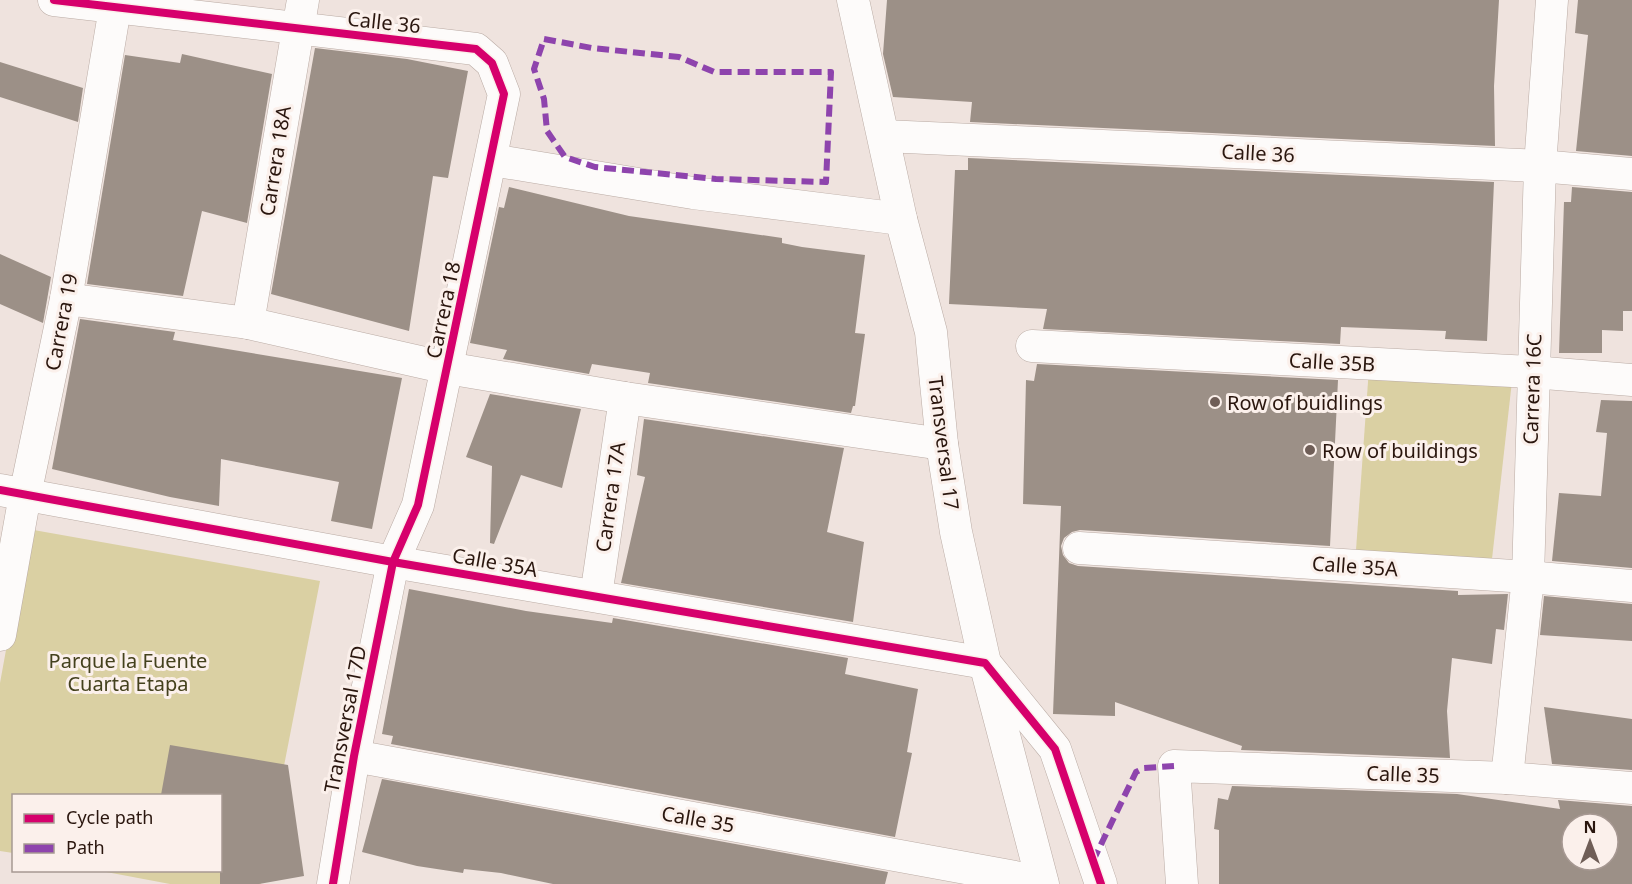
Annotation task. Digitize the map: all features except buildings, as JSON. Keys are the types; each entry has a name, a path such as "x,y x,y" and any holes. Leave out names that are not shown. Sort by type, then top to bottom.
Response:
{"street":[{"name":"Calle 36","path":"54,0 114,8 300,15 476,49 492,63"},
{"name":"Transversal 17","path":"853,0 901,219 931,332 942,444 956,532 986,663 1042,883"},
{"name":"Carrera 16C","path":"1507,778 1528,576 1532,372 1540,166 1552,0"},
{"name":"Carrera 19","path":"0,635 12,492 66,298 114,8"},
{"name":"Carrera 18A","path":"248,323 300,15"},
{"name":"Carrera 18","path":"393,562 418,505 492,159 504,94 492,63"},
{"name":"Calle 36","path":"884,136 1540,166 1632,174"},
{"path":"492,159 693,193 901,219"},
{"path":"66,298 248,323 447,368 625,398 942,444"},
{"name":"Calle 35B","path":"1032,346 1532,372 1632,380"},
{"name":"Carrera 17A","path":"596,596 625,398"},
{"name":"Calle 35A","path":"12,492 393,562 986,663"},
{"name":"Calle 35A","path":"1078,548 1528,576 1632,586"},
{"name":"Transversal 17D","path":"333,884 354,756 393,562"},
{"path":"986,663 1055,749 1101,884"},
{"name":"Calle 35","path":"354,756 1042,883"},
{"name":"Calle 35","path":"1182,884 1174,766 1507,778 1632,788"}],"green space":[{"path":"1369,368 1512,381 1492,559 1356,550"},
{"name":"Parque la Fuente Cuarta Etapa","path":"28,529 320,581 261,884 170,884 106,872 222,872 222,794 12,794 12,853 0,851 0,683"}],"marked path":[{"path":"544,39 592,48 679,57 714,72 831,72 826,182 716,179 595,167 565,157 547,131 544,99 534,69 544,39"},
{"path":"1093,861 1136,772 1144,768 1174,766"}],"cycle path":[{"path":"54,0 476,49 492,63 504,94 418,505 393,562 354,756 333,884"},
{"path":"0,490 393,562 985,663 1055,749 1101,884"}],"place":[{"name":"Row of buidlings","path":"1215,402"},
{"name":"Row of buildings","path":"1310,450"}]}
